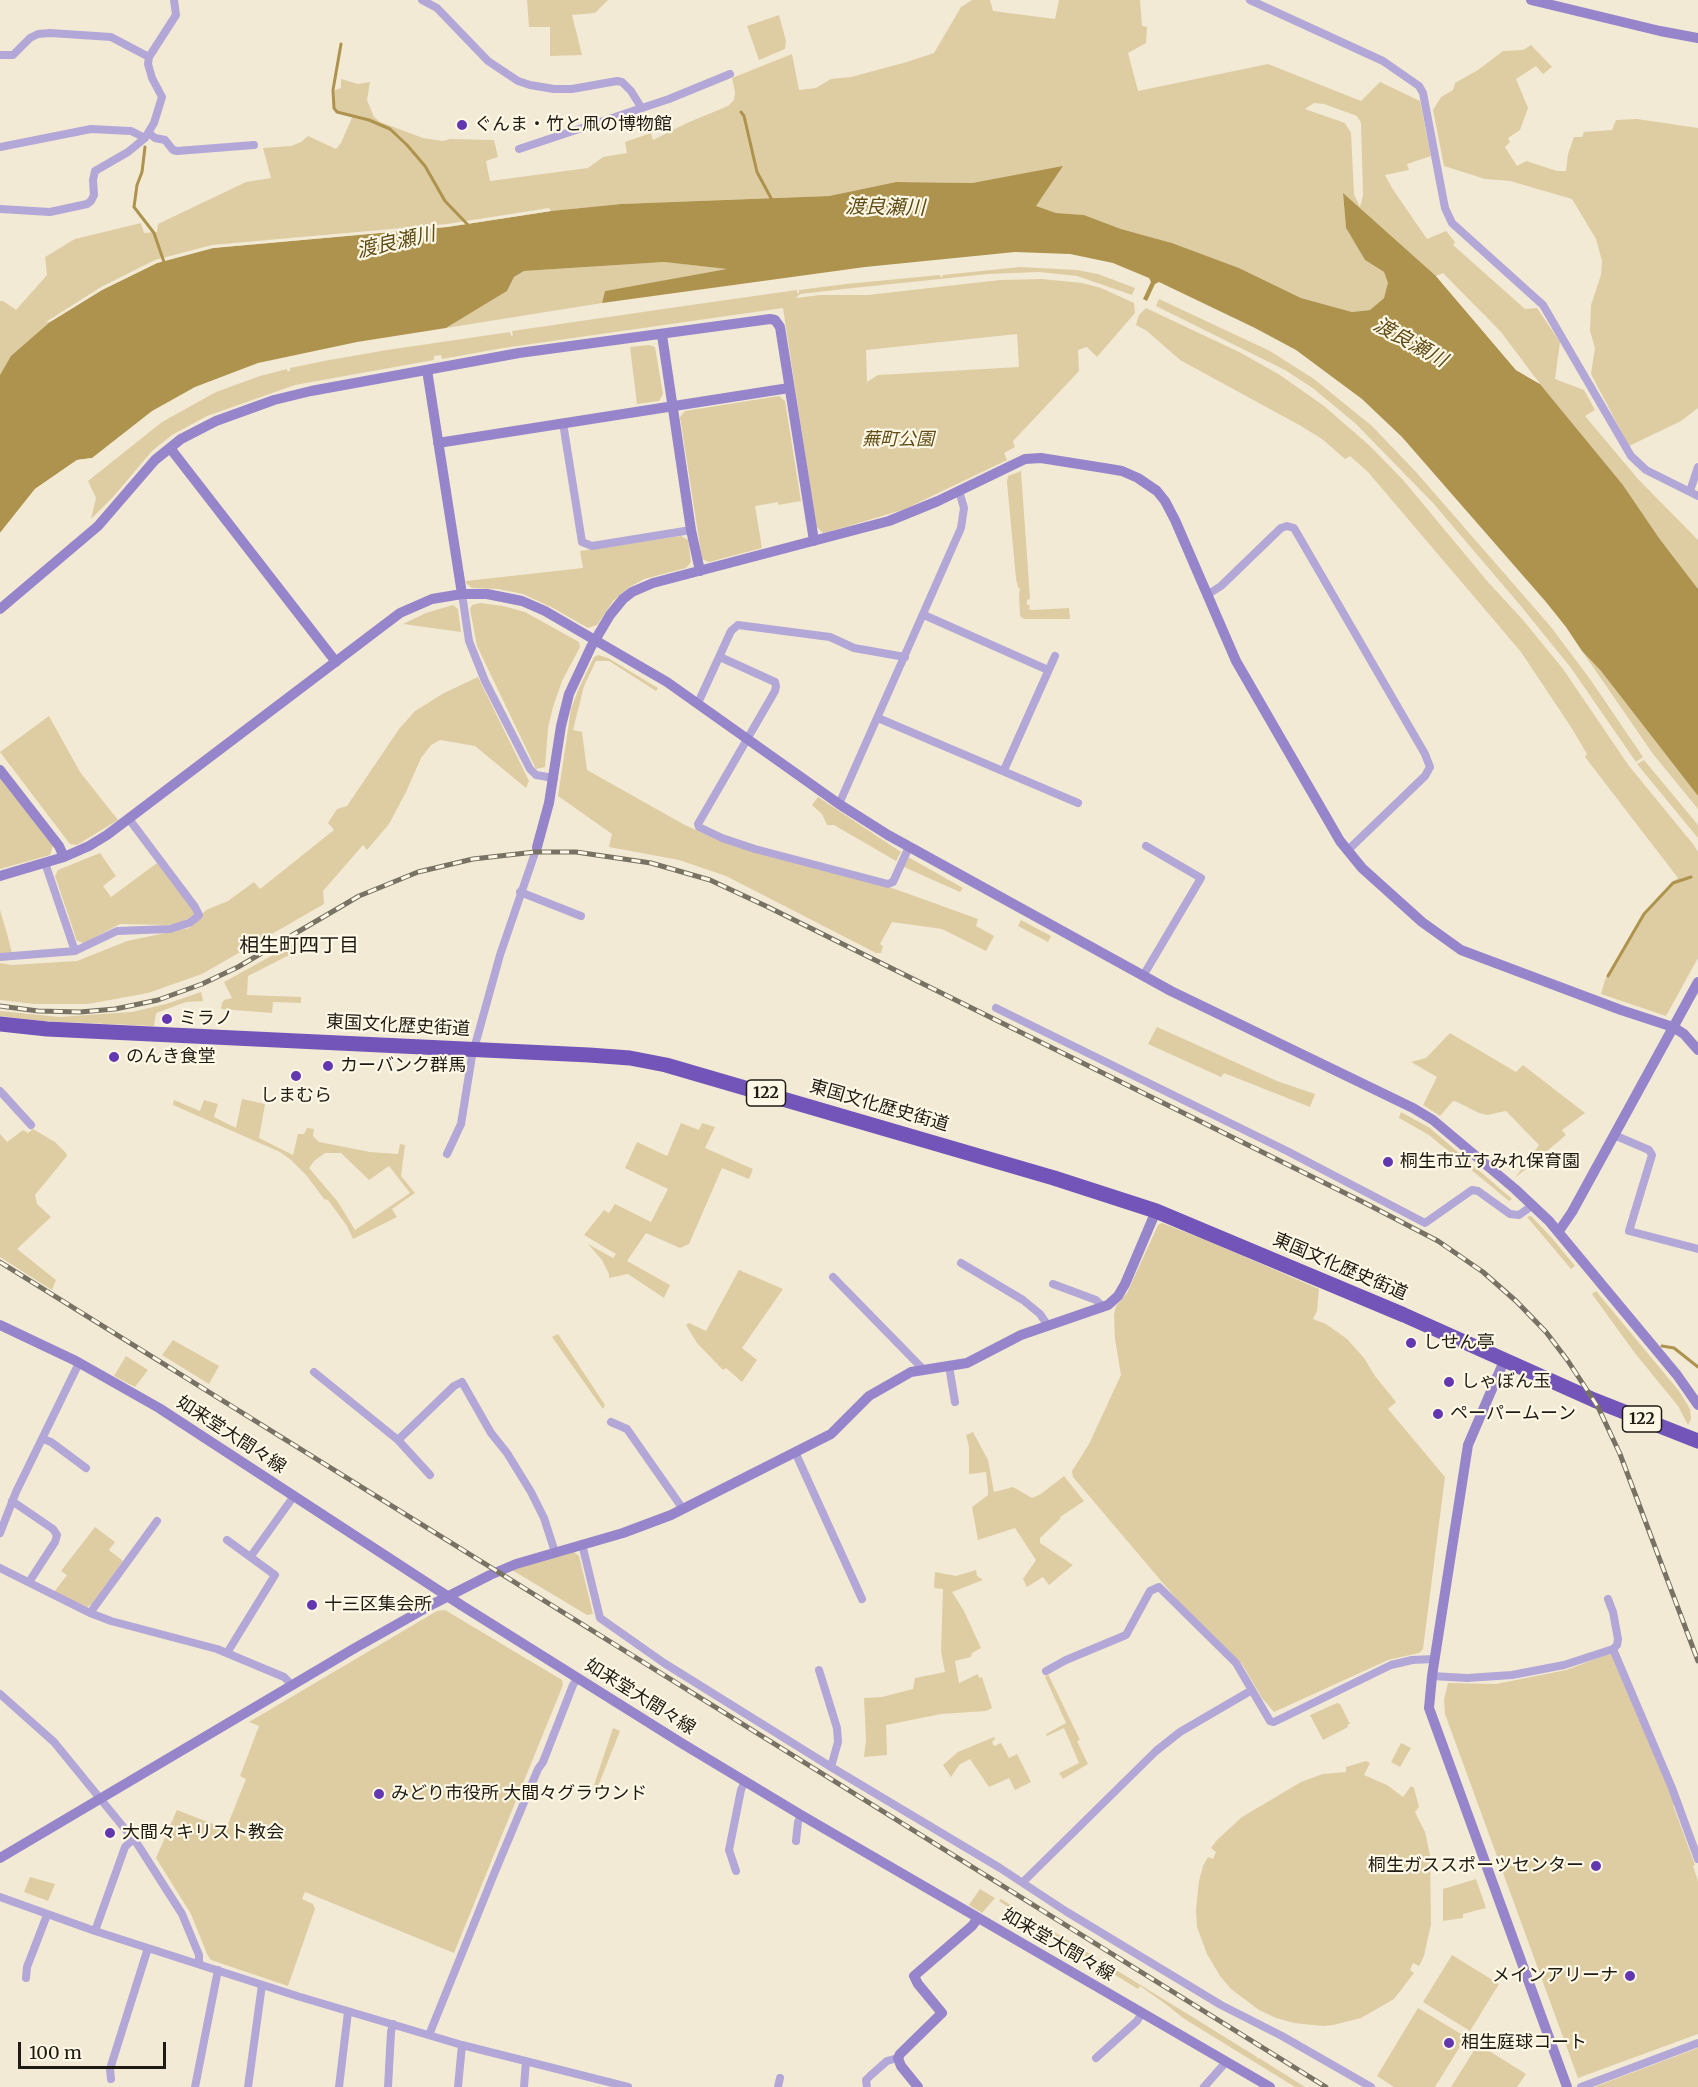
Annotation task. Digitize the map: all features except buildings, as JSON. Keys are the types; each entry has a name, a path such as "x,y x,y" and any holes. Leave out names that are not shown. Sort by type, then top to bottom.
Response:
{"highway":[{"name":"東国文化歴史街道","path":"0,1024 57,1030 612,1057 666,1065 1054,1178 1156,1211 1504,1361 1600,1398 1698,1441"}],"street":[{"path":"0,210 50,212 87,204 94,195 95,171 128,152 147,136 162,97 148,69 149,57 176,15 174,0"},
{"path":"422,0 437,8 488,61 518,81 554,89 572,89 622,82 641,107"},
{"path":"1250,0 1383,61 1419,86 1423,93 1443,200 1452,223 1545,307 1631,456 1646,470 1694,493 1698,467"},
{"path":"1532,0 1698,38"},
{"path":"0,55 13,55 30,38 39,34 51,33 111,37 149,57"},
{"path":"519,149 669,99 730,74"},
{"path":"0,147 91,129 131,131 165,140 173,150 177,151 254,145"},
{"path":"0,609 98,526 145,471 170,448 200,428 274,400 295,394 519,353 775,320 780,327 814,541"},
{"path":"662,335 691,530 700,570"},
{"path":"427,370 469,641 485,681 530,769 536,775 555,778"},
{"path":"438,443 789,388"},
{"path":"563,423 582,542 592,546 691,530"},
{"path":"170,448 336,662"},
{"path":"447,1154 461,1124 474,1050 500,954 537,847 555,778 561,726 569,694 595,639 617,605 641,587 889,521 1029,458 1097,466 1129,474 1146,483 1165,501 1241,669 1329,824 1347,851 1362,867 1422,922 1461,950 1673,1027 1687,1036 1698,1050"},
{"path":"839,804 961,528 964,508 959,490"},
{"path":"1207,595 1221,586 1281,528 1287,526 1294,528 1425,754 1430,767 1425,776 1347,851"},
{"path":"0,876 64,857 98,841 400,613 432,599 462,594 487,594 522,601 545,611 653,673 839,804 909,847 1143,976 1424,1114 1446,1129 1533,1205 1559,1231 1698,1404"},
{"path":"924,615 1048,670"},
{"path":"698,703 731,631 738,625 830,637 854,648 905,657"},
{"path":"1004,770 1054,656"},
{"path":"720,657 775,682 776,686 699,827 755,849 888,884 893,882 909,847"},
{"path":"878,718 1078,803"},
{"path":"0,770 59,846 64,857"},
{"path":"0,957 75,951 117,931 170,929 189,923 199,915 129,819"},
{"path":"1143,976 1201,878 1146,846"},
{"path":"45,863 75,951"},
{"path":"520,892 581,915"},
{"path":"1559,1231 1572,1212 1698,982"},
{"path":"996,1008 1287,1151 1425,1222 1472,1190 1478,1191 1510,1214 1519,1215 1533,1205"},
{"path":"0,1091 31,1125"},
{"path":"1614,1135 1648,1150 1652,1155 1629,1231 1698,1249"},
{"path":"0,1858 292,1685 449,1597 510,1566 648,1525 831,1434 864,1400 878,1389 904,1375 922,1368 949,1366 974,1360 1011,1340 1103,1307 1113,1301 1122,1290 1156,1211"},
{"path":"961,1263 1023,1300 1040,1314 1048,1326"},
{"path":"833,1277 922,1368"},
{"path":"1053,1284 1096,1300 1103,1307"},
{"name":"如来堂大間々線","path":"0,1325 79,1363 159,1408 449,1597 745,1781 1270,2087"},
{"path":"1504,1361 1468,1445 1434,1659 1429,1701 1430,1714 1567,2087"},
{"path":"0,1533 12,1501 79,1363"},
{"path":"949,1366 955,1402"},
{"path":"314,1372 398,1440 430,1475"},
{"path":"398,1440 454,1386 462,1382 491,1433 507,1453 531,1492 544,1518 555,1552"},
{"path":"611,1422 627,1429 683,1509"},
{"path":"43,1439 51,1442 86,1468"},
{"path":"795,1452 862,1599"},
{"path":"251,1556 294,1496"},
{"path":"12,1501 53,1529 57,1535 55,1542 29,1582"},
{"path":"90,1613 157,1521"},
{"path":"227,1540 274,1572 275,1577 227,1653"},
{"path":"582,1544 596,1607 603,1621 664,1663 1221,2005 1282,2036 1371,2087"},
{"path":"0,1568 90,1613 111,1621 208,1646 284,1677 292,1685"},
{"path":"1047,1671 1066,1660 1126,1635 1150,1591 1159,1587 1236,1663 1270,1721 1274,1722 1391,1665 1412,1660 1434,1659"},
{"path":"1432,1676 1467,1678 1512,1675 1570,1663 1613,1649 1617,1645 1617,1640 1613,1612 1608,1599"},
{"path":"1613,1649 1672,1788 1698,1859"},
{"path":"819,1670 837,1728 838,1742 831,1767"},
{"path":"429,2035 494,1874 578,1678"},
{"path":"1023,1882 1156,1751 1180,1732 1252,1690"},
{"path":"0,1694 50,1738 133,1839 182,1914 199,1955 199,1964"},
{"path":"736,1871 729,1850 741,1790 745,1781"},
{"path":"796,1841 801,1815"},
{"path":"95,1931 125,1847 133,1839"},
{"path":"0,1896 47,1915 348,2012 611,2085 628,2087"},
{"path":"26,1978 27,1967 47,1915"},
{"path":"867,2087 866,2080 870,2076 887,2061 898,2058 942,2013 914,1976 972,1926 978,1918"},
{"path":"111,2079 110,2069 148,1948"},
{"path":"195,2087 218,1971"},
{"path":"249,2087 262,1985"},
{"path":"339,2087 348,2012"},
{"path":"1096,2058 1137,2021 1142,2013"},
{"path":"388,2087 393,2025"},
{"path":"1581,2087 1698,2043"},
{"path":"458,2087 462,2045"},
{"path":"898,2058 901,2066 918,2087"},
{"path":"524,2087 526,2061"},
{"path":"1203,2087 1226,2062"},
{"path":"778,2087 780,2078"}],"green space":[{"path":"527,0 608,0 595,13 572,15 582,55 550,56 550,27 529,27"},
{"path":"972,0 990,0 993,11 1055,19 1059,0 1140,0 1142,26 1147,27 1146,43 1128,53 1138,91 1268,64 1361,101 1380,82 1420,101 1431,156 1407,164 1409,170 1385,175 1392,188 1427,239 1446,231 1455,242 1453,245 1525,309 1537,308 1560,342 1555,379 1584,390 1595,410 1585,416 1638,479 1698,540 1698,589 1659,538 1623,485 1540,384 1501,332 1443,273 1436,276 1343,194 1346,228 1365,260 1384,272 1389,283 1384,298 1370,310 1352,312 1301,298 1239,268 1172,243 1121,229 1084,215 1056,213 1035,206 1062,167 972,183 896,182 829,196 621,204 551,211 447,227 12,356 0,375 0,301 16,310 47,275 45,257 75,239 141,223 144,233 157,232 158,224 246,182 271,178 263,148 291,146 308,136 336,149 353,115 338,111 335,106 335,90 341,88 341,79 358,84 370,82 367,100 374,117 380,122 423,138 443,141 450,139 494,140 498,157 486,161 490,181 588,168 603,157 627,153 625,142 651,133 653,140 728,106 734,100 732,78 792,54 799,90 816,88 831,79 851,77 934,53 961,7","holes":["1314,103 1324,104 1357,116 1361,123 1363,195 1360,207 1354,194 1351,133 1345,123 1305,109"]},
{"path":"779,15 786,41 785,49 759,60 747,26"},
{"path":"1531,45 1552,67 1543,74 1536,66 1516,79 1528,108 1520,130 1508,138 1510,142 1505,147 1517,166 1526,161 1557,171 1566,171 1568,154 1574,137 1582,137 1584,132 1612,130 1616,120 1637,119 1698,128 1698,408 1681,421 1629,446 1591,374 1595,348 1590,331 1591,305 1601,275 1602,261 1596,239 1572,199 1510,181 1485,179 1444,166 1433,110 1441,97 1453,90 1455,83 1478,70 1503,51 1523,50"},
{"path":"664,262 730,269 605,291 602,303 446,328 507,291 514,277 524,271"},
{"name":"蕪町公園","path":"1020,267 1077,270 1098,274 1135,288 1132,295 1077,276 1039,272 988,274 844,289 800,294 796,298 820,295 868,295 1000,280 1042,279 1082,283 1101,288 1134,303 1135,313 1097,357 1087,347 1078,350 1079,371 1013,441 1015,447 1004,453 1007,460 905,509 849,526 823,533 816,526 783,308 503,348 442,359 441,355 434,356 434,360 295,385 207,416 172,435 152,451 91,519 96,498 88,481 162,422 216,392 260,376 287,369 290,371 290,368 324,361 387,350 510,332 511,336 512,331 797,290 799,293 799,290 846,284 940,275 941,278 943,275","holes":["1017,334 1019,367 878,375 867,382 866,350"]},
{"path":"1159,299 1270,351 1314,379 1372,426 1416,472 1551,627 1643,757 1636,762 1571,668 1520,605 1433,503 1356,424 1314,389 1285,370 1156,306"},
{"path":"1146,308 1241,353 1280,375 1324,406 1370,446 1404,481 1563,669 1629,766 1693,844 1698,852 1698,958 1666,1016 1601,994 1605,980 1643,914 1678,878 1585,757 1587,754 1571,727 1521,652 1368,472 1350,456 1345,459 1322,439 1301,426 1180,360 1147,331 1136,325 1139,315"},
{"path":"649,345 655,347 663,394 659,401 637,404 630,347"},
{"path":"779,396 785,401 801,501 755,506 762,548 709,562 702,559 680,417 685,411"},
{"path":"1021,471 1030,599 1027,600 1027,605 1030,605 1031,610 1069,608 1070,619 1024,619 1020,616 1020,589 1016,579 1007,482 1008,476"},
{"path":"681,536 688,540 691,562 686,568 644,579 628,588 613,601 597,625 588,628 523,594 498,589 472,588 466,583 466,581 583,568 580,551"},
{"path":"480,603 525,612 579,642 580,647 562,681 553,707 548,728 545,767 536,769 477,646 470,609 472,605"},
{"path":"453,605 458,609 461,632 403,624 426,613"},
{"path":"1582,651 1601,671 1698,796 1698,809 1653,754"},
{"path":"598,655 608,658 658,688 656,691 609,661 596,661 584,686 573,730 582,732 587,770 683,824 716,839 779,859 895,889 978,919 976,926 994,936 986,951 942,929 892,922 880,944 883,946 881,953 876,953 726,876 679,860 609,847 612,834 558,796 571,709 594,657"},
{"path":"478,677 529,781 526,788 475,746 440,740 431,745 421,758 389,824 367,850 363,845 323,891 324,904 202,974 148,993 88,1004 34,1004 0,1000 0,963 12,965 77,961 127,941 189,928 206,910 228,901 254,882 260,889 334,830 328,823 337,809 347,806 399,729 415,711 444,693"},
{"path":"49,716 80,772 118,820 77,845 70,844 0,752"},
{"path":"1644,760 1698,825 1698,838 1637,764"},
{"path":"0,776 53,846 50,855 0,869"},
{"path":"818,797 901,852 896,861 834,825 827,825 822,814 812,805"},
{"path":"100,853 116,876 103,886 111,897 157,863 195,912 193,916 179,923 168,925 120,924 84,943 77,941 55,876 58,870"},
{"path":"908,857 963,888 960,892 904,867"},
{"path":"0,910 6,930 12,953 0,953"},
{"path":"1021,920 1051,936 1048,942 1018,926"},
{"path":"302,939 305,947 248,976 247,995 301,997 301,1003 273,1002 272,1013 221,1009 224,1000 232,998 224,982"},
{"path":"201,992 203,1001 186,1002 156,1013 154,1026 41,1021 0,1016 0,1011 59,1017 132,1012"},
{"path":"1157,1027 1277,1081 1315,1094 1310,1107 1224,1073 1221,1077 1148,1044"},
{"path":"1450,1033 1516,1072 1523,1065 1585,1113 1562,1130 1566,1135 1515,1178 1539,1145 1506,1111 1487,1115 1455,1101 1440,1116 1423,1105 1437,1077 1411,1062 1426,1058"},
{"path":"242,1099 265,1104 259,1138 293,1155 298,1134 304,1134 307,1128 314,1129 313,1136 319,1142 370,1152 398,1154 400,1144 405,1145 401,1176 415,1193 392,1209 397,1217 353,1239 347,1226 328,1200 324,1199 307,1176 291,1160 280,1152 173,1105 174,1100 200,1111 204,1100 218,1104 214,1117 236,1128","holes":["325,1153 341,1153 369,1180 389,1166 410,1193 355,1230 338,1202 309,1168"]},
{"path":"1401,1112 1430,1128 1512,1199 1509,1201 1429,1135 1399,1118"},
{"path":"681,1123 699,1130 702,1123 715,1127 705,1148 753,1169 749,1179 722,1168 689,1244 680,1248 646,1233 627,1261 670,1285 664,1298 628,1274 609,1278 602,1260 588,1244 613,1258 616,1254 584,1235 604,1210 609,1213 615,1204 651,1222 668,1189 625,1168 637,1142 667,1156"},
{"path":"33,1129 55,1142 67,1156 35,1195 37,1204 51,1217 17,1249 56,1280 52,1290 0,1257 0,1134 7,1142 23,1130 28,1133"},
{"path":"1531,1216 1575,1266 1571,1269 1527,1217"},
{"path":"1162,1223 1319,1289 1317,1311 1313,1319 1326,1324 1347,1339 1364,1358 1396,1402 1388,1409 1445,1477 1423,1649 1419,1653 1388,1660 1274,1712 1262,1698 1242,1664 1179,1602 1073,1477 1072,1471 1089,1444 1121,1375 1115,1339 1116,1306 1127,1293 1158,1225"},
{"path":"739,1270 783,1289 742,1348 757,1360 742,1382 726,1368 723,1370 697,1343 686,1325 689,1323 706,1331"},
{"path":"1596,1291 1679,1391 1690,1409 1691,1419 1688,1425 1678,1406 1634,1352 1592,1294"},
{"path":"558,1334 605,1405 603,1409 552,1337"},
{"path":"173,1340 219,1366 209,1384 162,1355"},
{"path":"126,1356 148,1370 135,1387 114,1376"},
{"path":"973,1432 988,1460 994,1492 1013,1487 1032,1498 1041,1494 1064,1476 1084,1501 1060,1517 1040,1538 1040,1543 1073,1565 1049,1585 1043,1577 1027,1587 1023,1579 1036,1560 1015,1528 978,1540 972,1507 988,1495 988,1490 986,1472 969,1474 969,1447 966,1435"},
{"path":"95,1527 115,1542 109,1550 123,1561 92,1604 87,1607 54,1592 67,1575 61,1571"},
{"path":"574,1552 579,1556 593,1614 587,1615 512,1570"},
{"path":"976,1570 977,1576 983,1580 952,1592 964,1611 981,1648 972,1653 971,1657 955,1661 959,1683 978,1674 979,1678 982,1677 992,1708 986,1711 941,1714 886,1725 887,1755 864,1757 866,1740 864,1698 882,1697 913,1689 915,1678 945,1672 941,1651 943,1589 934,1588 935,1572 956,1576"},
{"name":"みどり市役所 大間々グラウンド","path":"445,1610 562,1680 563,1685 454,1953 305,1892 302,1899 313,1904 315,1909 288,1986 211,1960 191,1914 156,1858 177,1810 226,1829 246,1779 240,1776 259,1726 249,1722 437,1611"},
{"name":"桐生ガススポーツセンター","path":"1609,1654 1613,1655 1675,1804 1673,1805 1695,1865 1693,1866 1698,1881 1698,2034 1578,2078 1445,1714 1444,1700 1448,1683 1496,1684 1566,1670"},
{"path":"1048,1674 1080,1740 1077,1741 1088,1764 1063,1779 1059,1773 1079,1763 1064,1728 1047,1736 1046,1734 1066,1723 1045,1677"},
{"path":"1337,1703 1340,1704 1350,1724 1323,1740 1310,1715"},
{"path":"613,1728 620,1731 597,1789 593,1788"},
{"path":"994,1737 992,1742 994,1746 1001,1743 1009,1758 1017,1754 1031,1782 1015,1790 1009,1778 989,1787 970,1759 959,1765 951,1777 943,1765 958,1752"},
{"path":"1401,1743 1411,1748 1400,1767 1391,1762"},
{"path":"1366,1761 1370,1763 1364,1775 1387,1785 1403,1797 1411,1786 1414,1788 1419,1807 1415,1812 1425,1832 1430,1855 1431,1924 1424,1956 1419,1966 1413,1963 1410,1970 1414,1973 1394,1999 1361,2018 1323,2026 1294,2023 1276,2018 1259,2010 1231,1989 1207,1954 1197,1927 1196,1909 1203,1866 1208,1857 1213,1859 1216,1852 1211,1848 1217,1840 1242,1817 1301,1782 1323,1774 1346,1772 1346,1767"},
{"path":"30,1877 55,1884 48,1901 24,1892"},
{"path":"1476,1879 1486,1908 1463,1914 1463,1918 1443,1921 1443,1889"},
{"path":"980,1889 995,1898 982,1913 969,1905"},
{"path":"1001,1899 1305,2087 1295,2087 1183,2018 1140,1986 1138,1989 1112,1973 999,1901"},
{"path":"1452,1955 1499,1984 1470,2031 1423,2002"},
{"path":"1418,2008 1466,2037 1435,2087 1394,2087 1377,2076"},
{"path":"1478,2044 1526,2074 1517,2087 1451,2087"},
{"path":"1698,2048 1698,2087 1594,2087"}],"water":[{"name":"渡良瀬川","path":"1063,166 1036,206 1056,213 1084,215 1121,229 1172,243 1239,268 1301,298 1352,312 1370,310 1384,298 1388,283 1384,272 1365,260 1346,228 1343,193 1436,276 1516,370 1540,384 1623,485 1659,538 1698,589 1698,796 1601,671 1582,651 1546,602 1402,437 1362,399 1296,350 1255,328 1159,282 1155,284 1147,301 1143,299 1151,282 1149,278 1113,263 1070,254 1015,252 865,267 602,303 605,291 727,269 664,262 524,271 514,277 507,291 446,328 357,342 258,363 195,387 152,411 92,458 77,460 35,489 0,533 0,375 11,356 50,322 102,290 157,263 213,248 447,227 551,211 621,204 829,196 896,182 972,183"}],"pier":[{"path":"549,208 551,211 447,227 213,248 157,263 102,290 50,322 46,322 101,287 155,260 212,245 447,224"},
{"path":"1439,275 1518,368 1536,378 1540,384 1516,370 1436,276"},
{"path":"92,458 90,461 78,463 37,491 9,528 0,536 35,489 77,460"}],"waterway":[{"path":"341,44 333,90 334,108 337,112 369,120 390,129 425,166 445,201 470,227"},
{"path":"741,112 744,116 757,172 772,200"},
{"path":"145,147 134,207 154,233 165,265"},
{"path":"1608,976 1644,914 1673,883 1691,877"},
{"path":"1662,1346 1674,1348 1698,1367"}],"railway":[{"path":"0,1006 38,1011 80,1012 115,1009 158,1000 202,984 238,967 359,896 418,872 473,859 535,852 576,852 651,863 710,880 1365,1203 1438,1241 1483,1272 1546,1332 1598,1407 1620,1454 1698,1661"},
{"path":"0,1262 1326,2087"}],"place":[{"name":"ぐんま・竹と凧の博物館","path":"462,125"},
{"name":"ミラノ","path":"167,1019"},
{"name":"のんき食堂","path":"114,1057"},
{"name":"カーバンク群馬","path":"328,1066"},
{"name":"しまむら","path":"296,1076"},
{"name":"桐生市立すみれ保育園","path":"1388,1162"},
{"name":"しせん亭","path":"1411,1343"},
{"name":"しゃぼん玉","path":"1449,1382"},
{"name":"ペーパームーン","path":"1438,1414"},
{"name":"十三区集会所","path":"312,1605"},
{"name":"みどり市役所 大間々グラウンド","path":"379,1794"},
{"name":"大間々キリスト教会","path":"110,1833"},
{"name":"桐生ガススポーツセンター","path":"1596,1866"},
{"name":"メインアリーナ","path":"1630,1976"},
{"name":"相生庭球コート","path":"1449,2043"}],"district":[{"name":"相生町四丁目","path":"299,946"}]}
